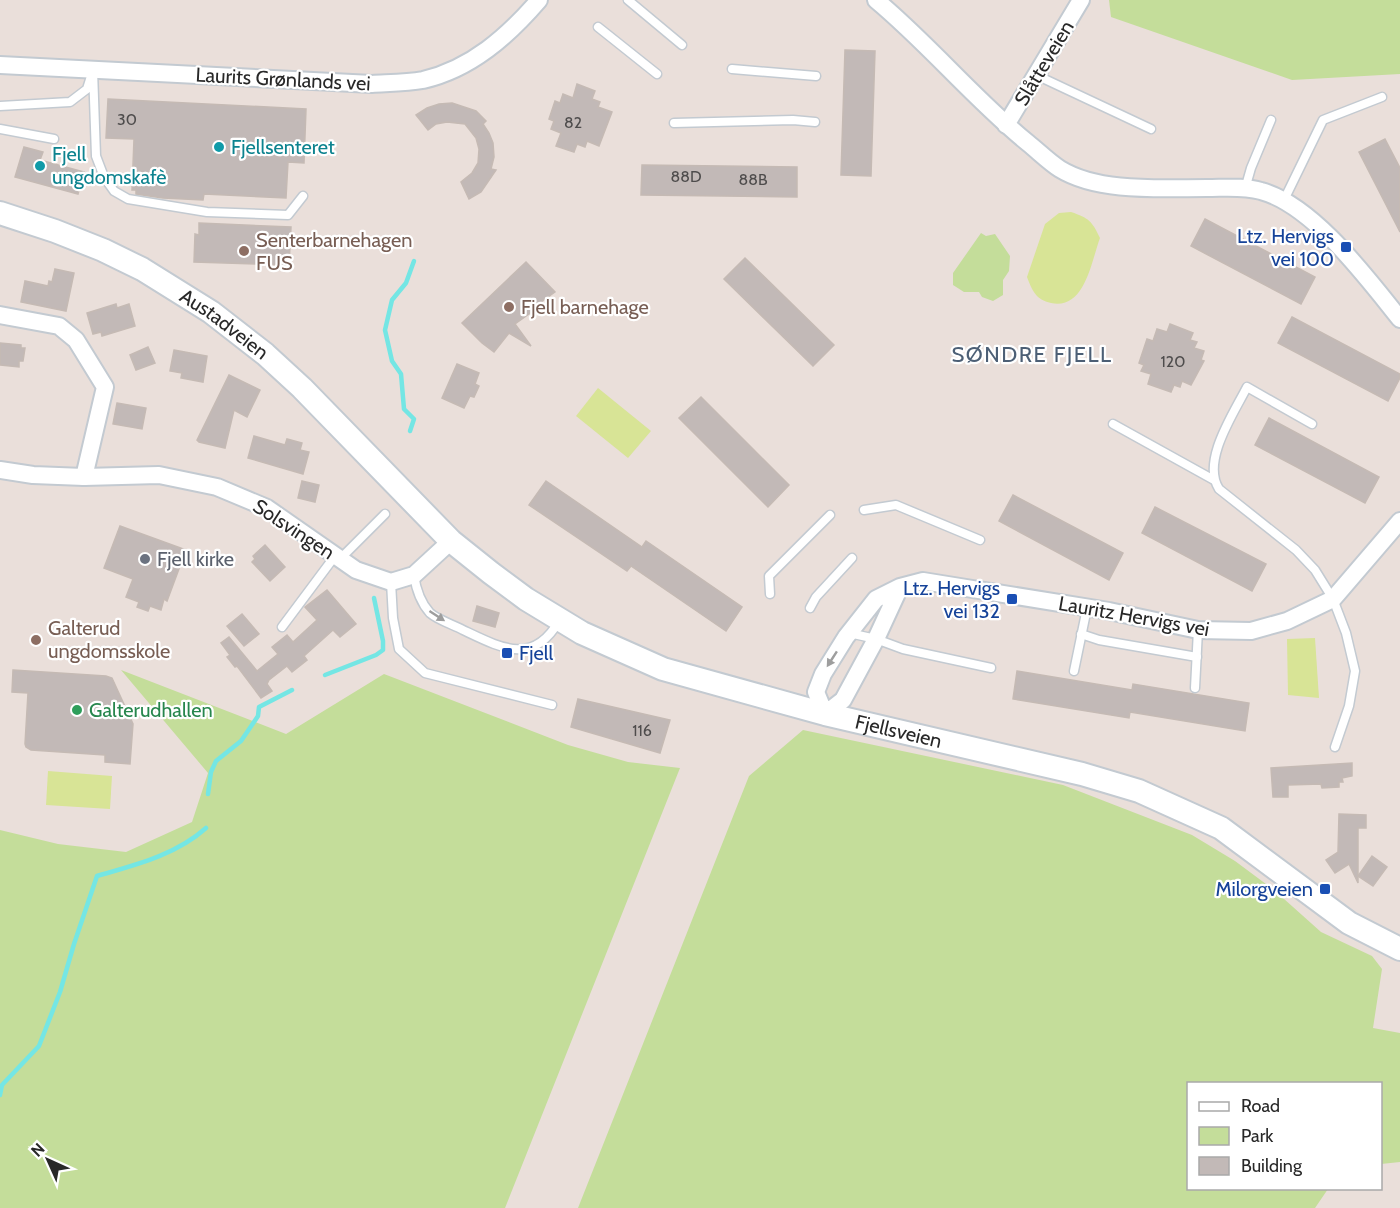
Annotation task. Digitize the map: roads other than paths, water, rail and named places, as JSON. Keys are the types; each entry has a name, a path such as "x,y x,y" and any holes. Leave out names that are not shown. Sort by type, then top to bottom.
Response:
{"main road":[{"name":"Austadveien","path":"0,213 103,250 142,269 211,312 265,354 302,388 407,497"},
{"name":"Fjellsveien","path":"407,497 451,541 491,573 560,620 608,645 663,669 825,714 1082,774 1139,791 1221,828 1342,919 1400,949"}],"street":[{"name":"Laurits Grønlands vei","path":"0,65 372,84 421,80 446,73 479,56 520,22 539,0"},
{"path":"876,0 1006,125 1060,169 1095,183 1158,188 1245,189 1260,191 1284,200 1301,211 1348,257 1400,319"},
{"name":"Slåtteveien","path":"1006,125 1081,0"},
{"path":"0,315 58,326 76,340 105,387 84,477"},
{"name":"Solsvingen","path":"0,470 33,475 84,477 159,475 217,487 267,508 356,570 391,582"},
{"name":"Lauritz Hervigs vei","path":"825,714 816,692 823,674 849,633 876,599 900,587 923,581 1087,608 1198,630 1251,631 1287,621 1333,599 1400,521"},
{"path":"391,582 414,575 451,541"},
{"path":"825,714 843,700 876,639 900,587"}],"lane":[{"path":"628,0 682,45"},
{"path":"598,27 657,74"},
{"path":"732,69 816,76"},
{"path":"0,106 70,102 87,88 93,70"},
{"path":"93,70 96,156 104,177 114,191 128,198 207,212 288,215 303,196"},
{"path":"1036,75 1151,129"},
{"path":"1284,200 1323,120 1382,97"},
{"path":"674,123 793,120 815,122"},
{"path":"1245,189 1271,120"},
{"path":"0,129 54,139"},
{"path":"1312,424 1247,387 1215,453 1214,480 1219,489 1296,550 1315,570 1333,599 1346,633 1355,671 1349,706 1335,747"},
{"path":"1113,424 1214,480"},
{"path":"864,510 896,505 980,540"},
{"path":"282,627 338,557 385,514"},
{"path":"770,594 769,576 830,515"},
{"path":"810,608 816,597 852,558"},
{"path":"414,575 417,592 431,614 508,650 528,649 549,638 560,620"},
{"path":"391,582 393,618 399,649 425,673 552,705"},
{"path":"1074,671 1087,608"},
{"path":"1195,688 1198,630"},
{"path":"849,633 876,639 903,650 991,668"},
{"path":"1081,634 1099,640 1197,657"}],"waterway":[{"path":"410,431 414,419 404,409 401,374 392,361 385,330 392,300 406,283 414,261"},
{"path":"325,675 376,655 383,650 374,598"},
{"path":"208,794 211,772 216,761 241,741 258,716 259,707 292,690"},
{"path":"0,1095 2,1085 39,1046 60,992 97,876 168,852 206,828"}],"place":[{"name":"Fjellsenteret","path":"219,147"},
{"name":"Fjell ungdomskafè","path":"40,166"},
{"name":"Ltz. Hervigs vei 100","path":"1346,247"},
{"name":"Senterbarnehagen FUS","path":"244,251"},
{"name":"Fjell barnehage","path":"509,307"},
{"name":"Fjell kirke","path":"145,559"},
{"name":"Ltz. Hervigs vei 132","path":"1012,599"},
{"name":"Galterud ungdomsskole","path":"36,640"},
{"name":"Fjell","path":"507,653"},
{"name":"Galterudhallen","path":"77,710"},
{"name":"Milorgveien","path":"1325,889"}],"district":[{"name":"SØNDRE FJELL","path":"1032,354"}]}
